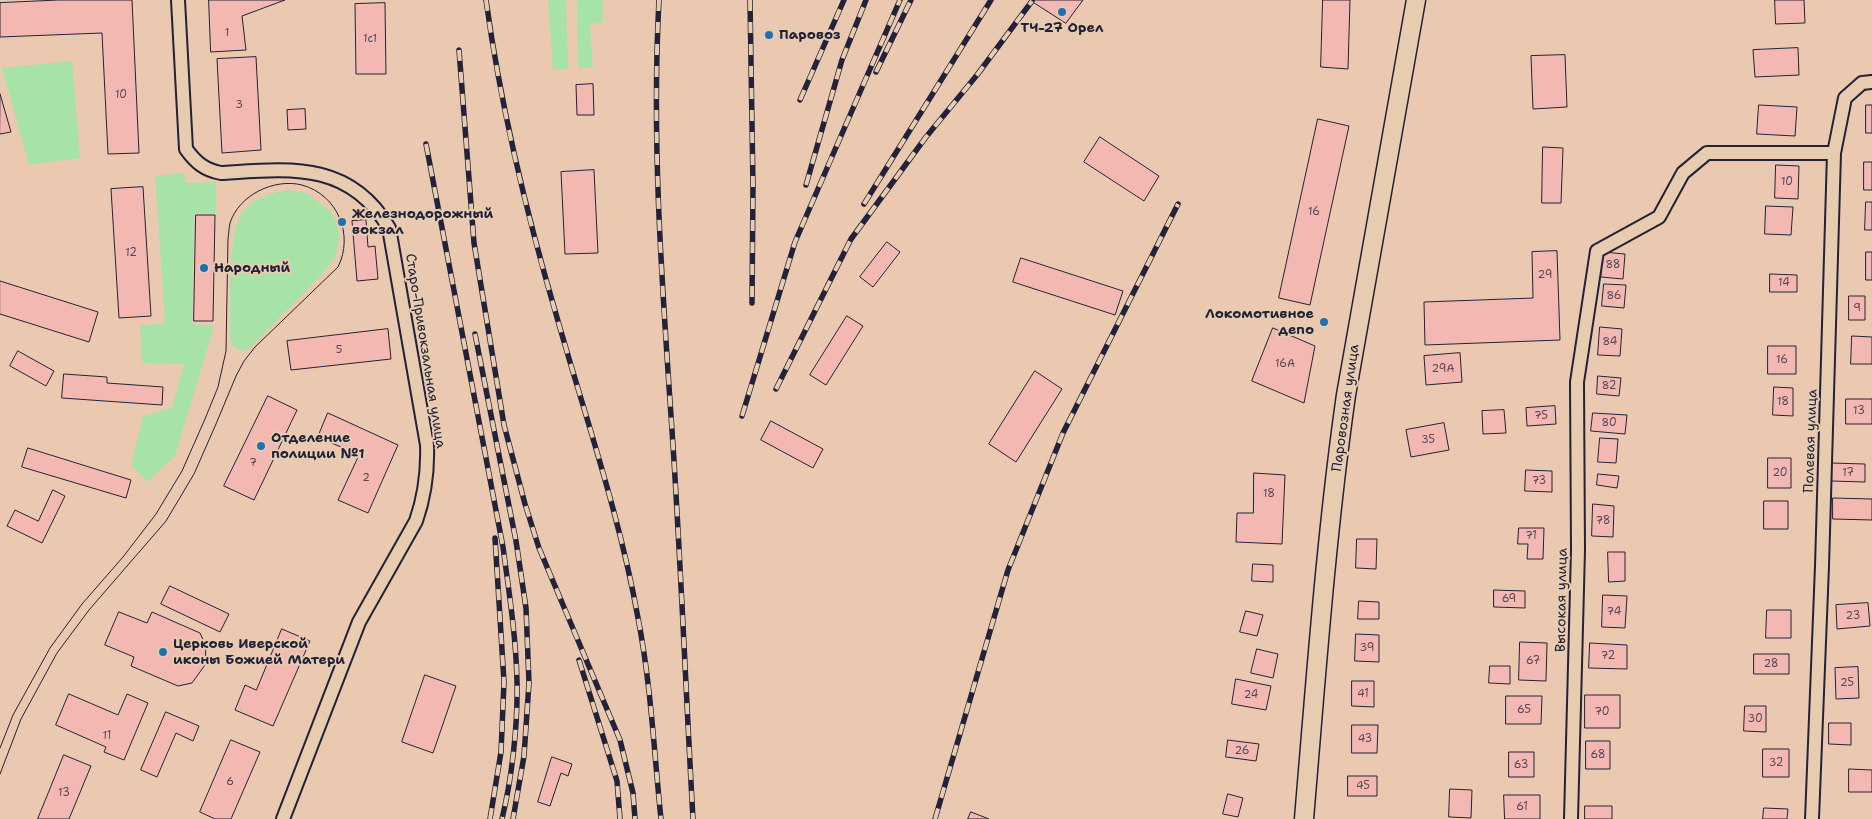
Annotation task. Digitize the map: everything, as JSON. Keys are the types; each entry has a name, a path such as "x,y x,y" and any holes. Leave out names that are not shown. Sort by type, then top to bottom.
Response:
{"main road":[{"name":"Паровозная улица","path":"1304,819 1324,585 1340,433 1416,0"}],"street":[{"name":"Старо-Привокзальная улица","path":"178,0 186,149 200,166 220,173 287,169 307,171 327,176 348,185 380,211 389,228 427,445 426,485 416,521 356,630 283,819"},
{"name":"Полевая улица","path":"1812,819 1822,566 1834,153 1845,98 1862,83 1872,82"},
{"name":"Высокая улица","path":"1570,819 1578,550 1577,382 1597,251 1659,217 1683,173 1707,153 1834,153"}],"green space":[{"path":"548,0 566,0 568,69 553,69"},
{"path":"577,0 603,0 603,22 590,24 593,68 578,68"},
{"path":"72,61 80,158 29,165 2,68"},
{"path":"184,173 185,183 216,182 216,213 194,213 192,324 214,326 175,456 147,482 131,464 143,416 172,408 184,364 142,363 140,326 165,323 155,176"},
{"path":"289,190 308,194 330,211 337,222 339,239 336,256 325,271 250,348 241,351 232,346 230,337 232,251 238,220 244,210 259,199"}],"building":[{"path":"59,0 132,0 139,153 108,154 102,33 0,37 0,3"},
{"path":"209,0 285,0 242,16 246,50 211,52"},
{"name":"ТЧ-27 Орел","path":"1030,0 1083,0 1066,23"},
{"path":"1323,0 1350,0 1348,69 1321,67"},
{"path":"1775,0 1804,0 1805,23 1776,24"},
{"path":"385,3 386,74 356,74 355,4"},
{"path":"1798,48 1799,75 1755,77 1753,50"},
{"path":"1565,55 1567,107 1533,109 1531,56"},
{"path":"256,57 261,150 222,153 217,59"},
{"path":"593,84 594,115 577,115 576,85"},
{"path":"0,94 11,132 0,134"},
{"path":"1759,105 1797,107 1795,136 1757,134"},
{"path":"1866,105 1872,105 1872,133 1866,133"},
{"path":"305,109 306,129 288,130 287,110"},
{"path":"1318,119 1349,126 1310,305 1279,298"},
{"path":"1100,137 1159,176 1144,201 1084,162"},
{"path":"1543,147 1563,148 1561,203 1542,203"},
{"path":"1864,162 1872,162 1872,190 1864,190"},
{"path":"1776,165 1799,166 1798,199 1775,198"},
{"path":"594,170 598,253 565,254 561,172"},
{"path":"143,187 151,316 119,318 111,189"},
{"path":"1866,202 1872,202 1872,230 1865,230"},
{"path":"1766,206 1793,207 1791,235 1765,234"},
{"name":"Народный","path":"196,215 215,215 213,321 194,321"},
{"path":"366,220 368,247 375,246 378,279 357,281 352,221"},
{"path":"887,242 900,252 873,287 860,277"},
{"path":"1557,251 1560,340 1425,345 1424,302 1533,298 1532,252"},
{"path":"1603,252 1625,254 1623,279 1601,277"},
{"path":"1866,252 1872,252 1872,280 1866,280"},
{"path":"1021,258 1123,291 1115,315 1013,282"},
{"path":"1770,274 1797,275 1797,292 1770,292"},
{"path":"0,281 98,312 89,342 0,314"},
{"path":"1604,284 1626,285 1624,308 1602,306"},
{"path":"1849,296 1865,296 1865,320 1849,320"},
{"path":"847,316 863,326 826,385 810,375"},
{"path":"1600,327 1622,329 1620,356 1598,355"},
{"path":"1273,328 1315,346 1304,403 1252,381"},
{"path":"388,329 391,359 291,370 287,341"},
{"path":"1852,336 1872,337 1872,364 1851,364"},
{"path":"1768,346 1796,346 1796,374 1768,374"},
{"path":"18,351 54,371 46,386 10,366"},
{"path":"1460,353 1462,382 1426,385 1424,356"},
{"path":"1035,371 1062,389 1016,462 989,444"},
{"path":"64,374 107,377 107,383 163,387 162,405 62,398"},
{"path":"1598,376 1621,378 1619,396 1597,394"},
{"path":"1774,387 1793,388 1793,416 1773,415"},
{"path":"268,396 297,410 254,500 224,486"},
{"path":"1846,399 1872,399 1872,424 1846,424"},
{"path":"1555,406 1556,424 1527,426 1526,408"},
{"path":"1504,410 1506,433 1483,434 1482,411"},
{"path":"328,413 398,445 368,513 338,500 359,455 318,437"},
{"path":"1593,413 1627,415 1625,434 1591,431"},
{"path":"771,421 823,449 813,468 761,440"},
{"path":"1444,423 1449,450 1411,457 1406,430"},
{"path":"1600,438 1618,439 1616,463 1598,462"},
{"path":"28,448 131,480 126,498 22,467"},
{"path":"1768,458 1791,458 1791,488 1768,488"},
{"path":"1831,463 1865,464 1865,482 1831,481"},
{"path":"1526,470 1552,471 1552,492 1525,491"},
{"path":"1254,473 1285,475 1282,544 1236,542 1237,513 1253,513"},
{"path":"1598,474 1619,476 1617,488 1597,485"},
{"path":"53,490 65,496 42,543 7,526 15,510 38,521"},
{"path":"1833,498 1872,499 1872,520 1833,519"},
{"path":"1764,501 1788,501 1788,529 1764,529"},
{"path":"1593,504 1614,506 1613,537 1592,536"},
{"path":"1519,528 1544,528 1543,559 1527,559 1528,544 1518,544"},
{"path":"1357,539 1377,539 1376,569 1356,568"},
{"path":"1608,552 1625,552 1625,581 1609,582"},
{"path":"1253,564 1273,565 1273,582 1252,581"},
{"path":"170,586 229,614 220,632 161,604"},
{"path":"1494,590 1525,591 1525,608 1494,607"},
{"path":"1603,595 1627,596 1625,628 1602,627"},
{"path":"1359,601 1379,602 1379,619 1358,619"},
{"path":"1868,603 1870,626 1837,629 1836,605"},
{"path":"1767,610 1791,610 1791,638 1766,638"},
{"path":"1246,611 1263,615 1257,636 1240,632"},
{"name":"Церковь Иверской иконы Божией Матери","path":"119,612 147,623 152,612 200,633 206,646 205,665 192,683 178,686 131,666 134,657 105,645"},
{"path":"282,629 310,641 273,726 235,710 245,685 256,690"},
{"path":"1356,634 1379,635 1379,662 1355,661"},
{"path":"1520,642 1547,643 1546,681 1519,680"},
{"path":"1590,643 1627,645 1627,669 1589,668"},
{"path":"1257,649 1278,654 1273,678 1251,673"},
{"path":"1754,654 1789,654 1789,674 1754,674"},
{"path":"1490,666 1510,666 1510,684 1489,683"},
{"path":"1858,667 1859,698 1836,699 1835,668"},
{"path":"425,675 456,686 433,753 402,742"},
{"path":"1236,679 1271,686 1266,710 1232,704"},
{"path":"1352,681 1374,681 1374,707 1352,706"},
{"path":"69,694 118,715 127,694 148,703 124,760 104,752 106,747 56,725"},
{"path":"1585,695 1620,695 1620,728 1585,728"},
{"path":"1506,696 1542,696 1541,724 1506,724"},
{"path":"1745,706 1766,706 1766,732 1744,731"},
{"path":"166,712 199,726 193,741 176,733 157,777 141,770"},
{"path":"1829,723 1851,723 1851,745 1829,744"},
{"path":"1352,725 1378,725 1377,753 1352,753"},
{"path":"231,740 260,752 231,819 215,819 200,812"},
{"path":"1228,740 1259,744 1256,761 1226,757"},
{"path":"1586,741 1610,741 1610,769 1586,769"},
{"path":"1763,749 1789,749 1789,777 1763,777"},
{"path":"1509,752 1534,752 1534,777 1509,777"},
{"path":"64,755 91,766 69,819 38,819"},
{"path":"552,757 572,764 568,776 561,773 550,806 538,802"},
{"path":"1849,769 1872,770 1872,792 1849,792"},
{"path":"1348,776 1377,776 1377,796 1348,796"},
{"path":"1450,789 1472,790 1471,818 1449,817"},
{"path":"1228,794 1243,798 1238,817 1223,814"},
{"path":"1504,795 1540,795 1540,819 1505,819"},
{"path":"1585,806 1612,806 1612,819 1585,819"},
{"path":"1764,808 1788,809 1787,819 1763,819"},
{"path":"971,812 989,819 968,819"}],"tram line":[{"path":"0,748 13,715 50,648 82,604 123,557 156,514 182,471 205,419 218,387 226,351 228,238 230,223 235,213 249,197 269,187 291,183 315,190 333,207 343,230 343,255 338,267 255,347 244,361 194,474 166,521 89,610 57,653 21,719 0,774"}],"railway":[{"path":"486,0 499,81 516,162 547,282 602,468 631,580 646,668 661,819"},
{"path":"659,0 656,111 659,222 679,538 693,819"},
{"path":"750,0 753,186 752,303"},
{"path":"800,100 844,0"},
{"path":"806,185 842,60 866,0"},
{"path":"742,416 795,242 900,0"},
{"path":"876,72 911,0"},
{"path":"864,204 991,0"},
{"path":"776,389 851,239 926,137 977,75 1032,1"},
{"path":"459,50 474,243 504,425 539,548 620,740 633,793 635,819"},
{"path":"426,144 503,547 512,614 517,698 511,769 502,819"},
{"path":"935,819 1008,570 1063,433 1178,204"},
{"path":"475,334 516,541 526,608 529,683 524,756 513,819"},
{"path":"490,819 501,752 504,682 495,538"},
{"path":"579,660 617,781 620,819"}],"place":[{"name":"ТЧ-27 Орел","path":"1062,12"},
{"name":"Паровоз","path":"769,35"},
{"name":"Железнодорожный вокзал","path":"342,222"},
{"name":"Народный","path":"204,268"},
{"name":"Локомотивное депо","path":"1324,322"},
{"name":"Отделение полиции №1","path":"261,446"},
{"name":"Церковь Иверской иконы Божией Матери","path":"163,652"}]}
